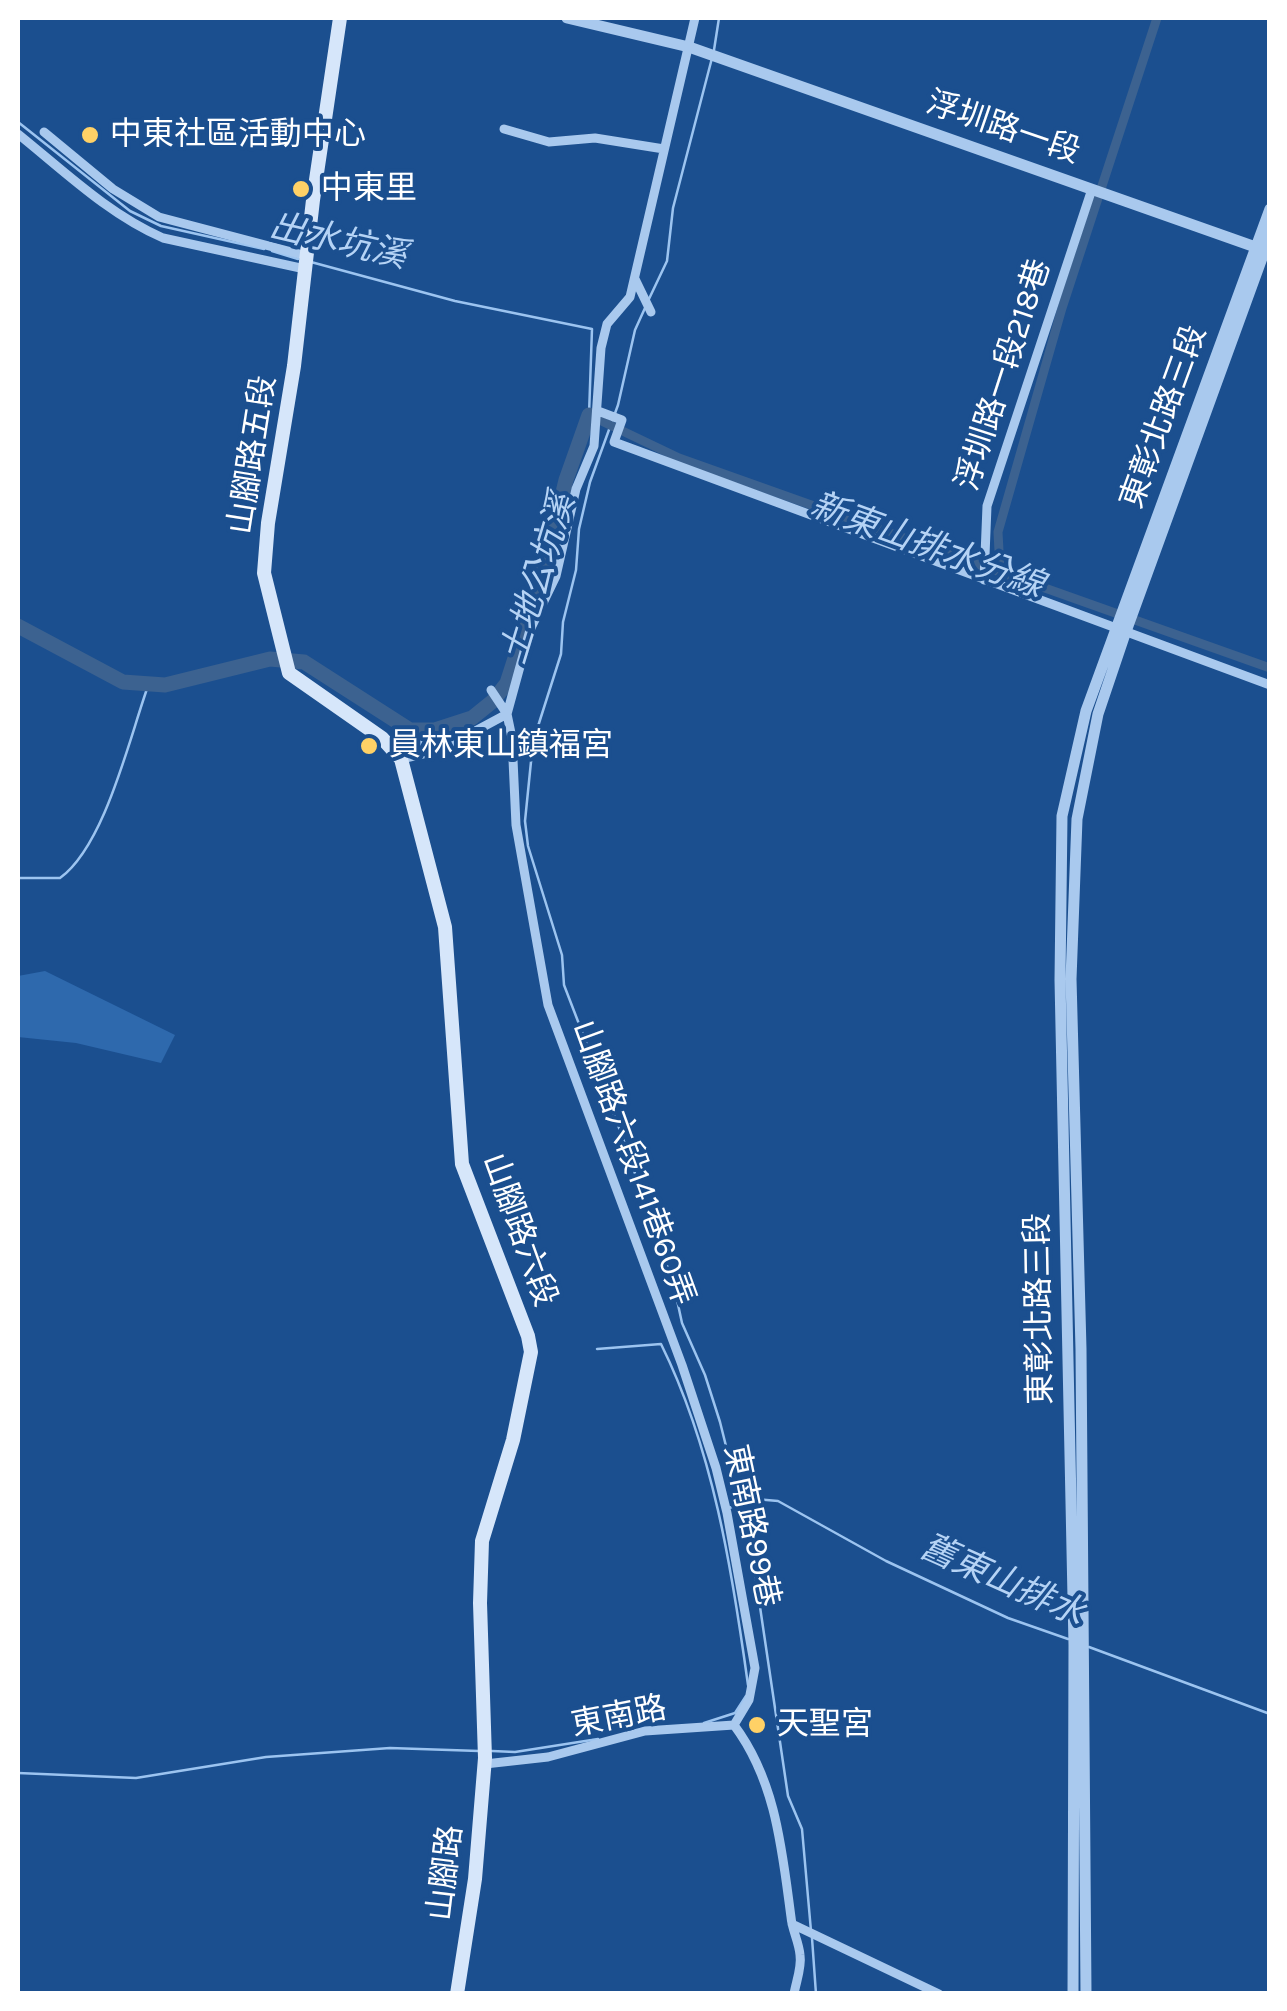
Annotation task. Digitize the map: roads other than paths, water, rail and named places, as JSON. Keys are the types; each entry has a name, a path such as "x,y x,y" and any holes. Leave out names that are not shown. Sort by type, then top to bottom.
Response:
{"main road":[{"name":"山腳路五段","path":"340,18 264,572 289,673 397,753"},
{"name":"山腳路六段","path":"397,753 445,926 462,1164 528,1336 530,1352 513,1440 482,1534 485,1761"},
{"name":"山腳路","path":"457,1994 475,1879 485,1761"}],"street":[{"name":"浮圳路一段","path":"567,18 689,47 1263,249"},
{"path":"397,753 440,750 507,714 530,630 556,576 576,489 594,446 601,348 608,324 630,297 695,18"},
{"path":"504,130 549,142 595,138 664,149"},
{"path":"44,132 112,189 159,218 306,262"},
{"path":"18,134 119,215 163,238 306,262"},
{"name":"浮圳路一段218巷","path":"984,580 987,506 1099,191"},
{"path":"1263,249 1270,208"},
{"path":"1263,249 1270,236"},
{"name":"東彰北路三段","path":"1073,1994 1073,1608 1060,980 1062,816 1086,711 1120,632 1263,249"},
{"path":"634,279 650,312"},
{"path":"598,411 622,420 614,442 1270,686"},
{"name":"東彰北路三段","path":"1086,1994 1085,1631 1072,901 1077,818 1120,632"},
{"path":"491,690 507,714"},
{"name":"山腳路六段141巷60弄","path":"507,714 512,738 516,825 548,1005 605,1152 670,1339"},
{"name":"東南路99巷","path":"670,1339 728,1512 755,1668 749,1700 734,1725"},
{"path":"734,1725 748,1744 782,1840 791,1924 801,1957 794,1994"},
{"name":"東南路","path":"485,1761 548,1757 645,1731 734,1725"},
{"path":"791,1924 939,1994"}],"waterway":[{"path":"714,50 719,18"},
{"path":"1000,570 998,532 1062,308 1157,18"},
{"path":"648,301 667,261 673,208 712,58"},
{"name":"出水坑溪","path":"18,122 130,211 161,226 264,249"},
{"name":"出水坑溪","path":"272,251 298,259"},
{"name":"出水坑溪","path":"311,262 455,301 592,329 589,415"},
{"path":"645,308 635,330 618,405 590,482 579,529 561,654 533,742 525,821 528,846 562,955 564,985 621,1133 674,1286 682,1323 720,1422 751,1546 788,1796 802,1829 811,1931"},
{"name":"新東山排水分線","path":"589,415 679,458 1270,668"},
{"name":"土地公坑溪","path":"18,626 123,682 165,685 270,659 304,662 410,730 435,730 472,718 507,683 524,607 546,562 566,480 589,415"},
{"path":"18,878 60,878 90,842 114,790 148,686"},
{"path":"597,1349 661,1344 679,1384 718,1510 748,1685"},
{"name":"舊東山排水","path":"729,1508 755,1499 778,1501 886,1561 1008,1618 1068,1639"},
{"name":"舊東山排水","path":"1089,1647 1270,1714"},
{"path":"704,1723 735,1713 746,1696"},
{"path":"492,1751 515,1752 598,1739"},
{"path":"18,1773 136,1778 266,1757 390,1748 479,1751"},
{"path":"812,1938 816,1994"}],"place":[{"name":"中東社區活動中心","path":"90,135"},
{"name":"中東里","path":"301,189"},
{"name":"員林東山鎮福宮","path":"369,746"},
{"name":"天聖宮","path":"757,1725"}]}
